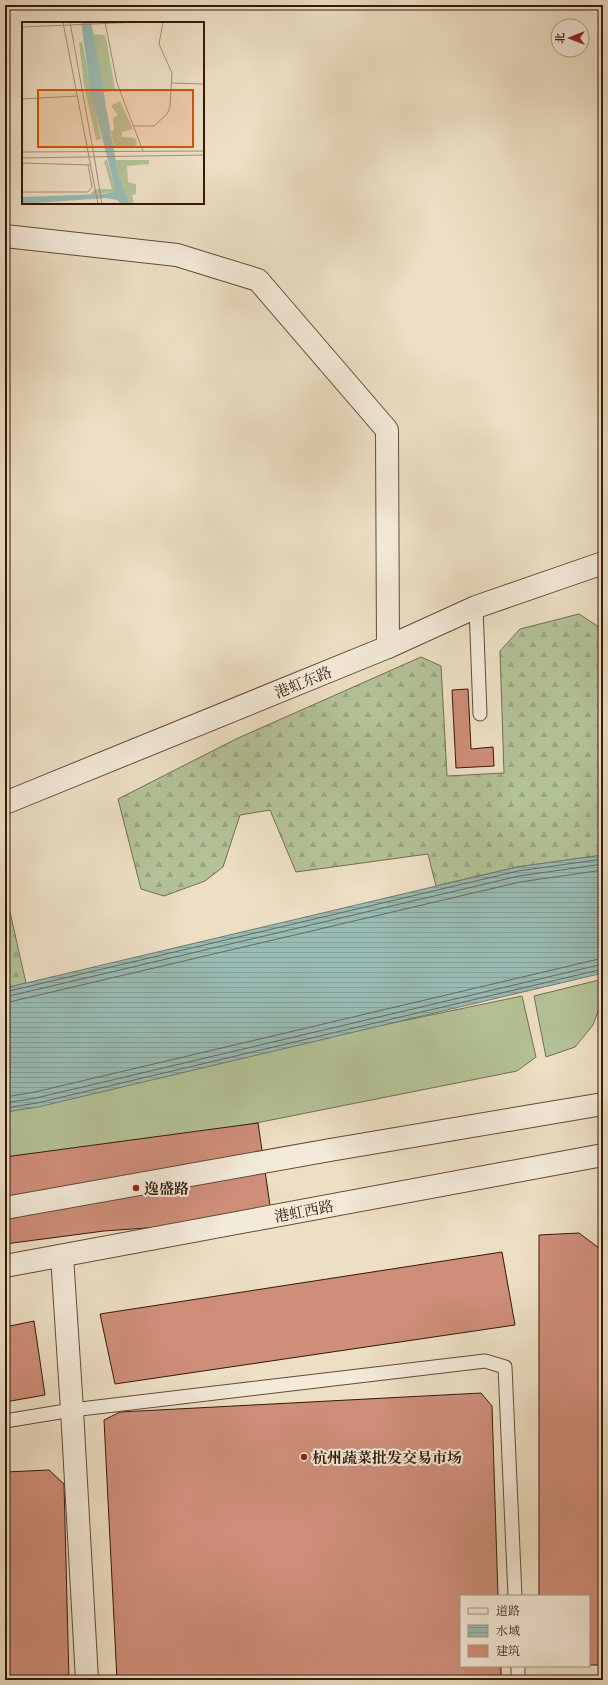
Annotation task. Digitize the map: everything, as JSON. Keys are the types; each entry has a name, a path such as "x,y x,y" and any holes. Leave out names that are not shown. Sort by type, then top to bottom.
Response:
{"street":[{"path":"5,236 177,255 258,280 388,430 388,647"},
{"name":"港虹东路","path":"5,803 388,647 476,607 603,563"},
{"path":"5,1208 330,1150 603,1104"},
{"name":"港虹西路","path":"5,1266 603,1156"},
{"path":"62,1256 87,1680"}],"lane":[{"path":"476,607 480,714"},
{"path":"5,1422 72,1410 485,1361 505,1367 515,1595"},
{"path":"518,1667 518,1680"}],"green space":[{"path":"579,614 599,627 603,635 603,855 517,867 436,886 428,854 296,872 270,810 240,815 223,867 205,881 164,896 141,889 118,799 236,739 421,657 441,666 447,776 504,773 500,651 520,629"},
{"path":"5,890 26,983 5,988"},
{"path":"603,979 603,998 593,1025 575,1047 546,1057 534,996"},
{"path":"522,996 536,1057 517,1071 5,1173 5,1112 10,1112 33,1098"}],"water":[{"path":"603,855 603,973 38,1107 5,1112 5,988 517,867"}],"building":[{"path":"468,689 471,749 493,747 494,766 456,768 452,690"},
{"name":"逸盛路","path":"258,1123 272,1219 104,1231 5,1244 5,1157"},
{"path":"579,1233 603,1251 603,1665 590,1665 590,1595 539,1595 539,1235"},
{"path":"502,1252 515,1325 115,1384 100,1314"},
{"path":"34,1321 45,1395 5,1402 5,1327"},
{"path":"481,1393 492,1406 498,1595 460,1595 460,1667 501,1667 501,1680 117,1680 104,1420 120,1412"},
{"path":"49,1470 64,1484 69,1680 5,1680 5,1472"}],"place":[{"name":"逸盛路","path":"136,1188"},
{"name":"杭州蔬菜批发交易市场","path":"304,1457"}]}
